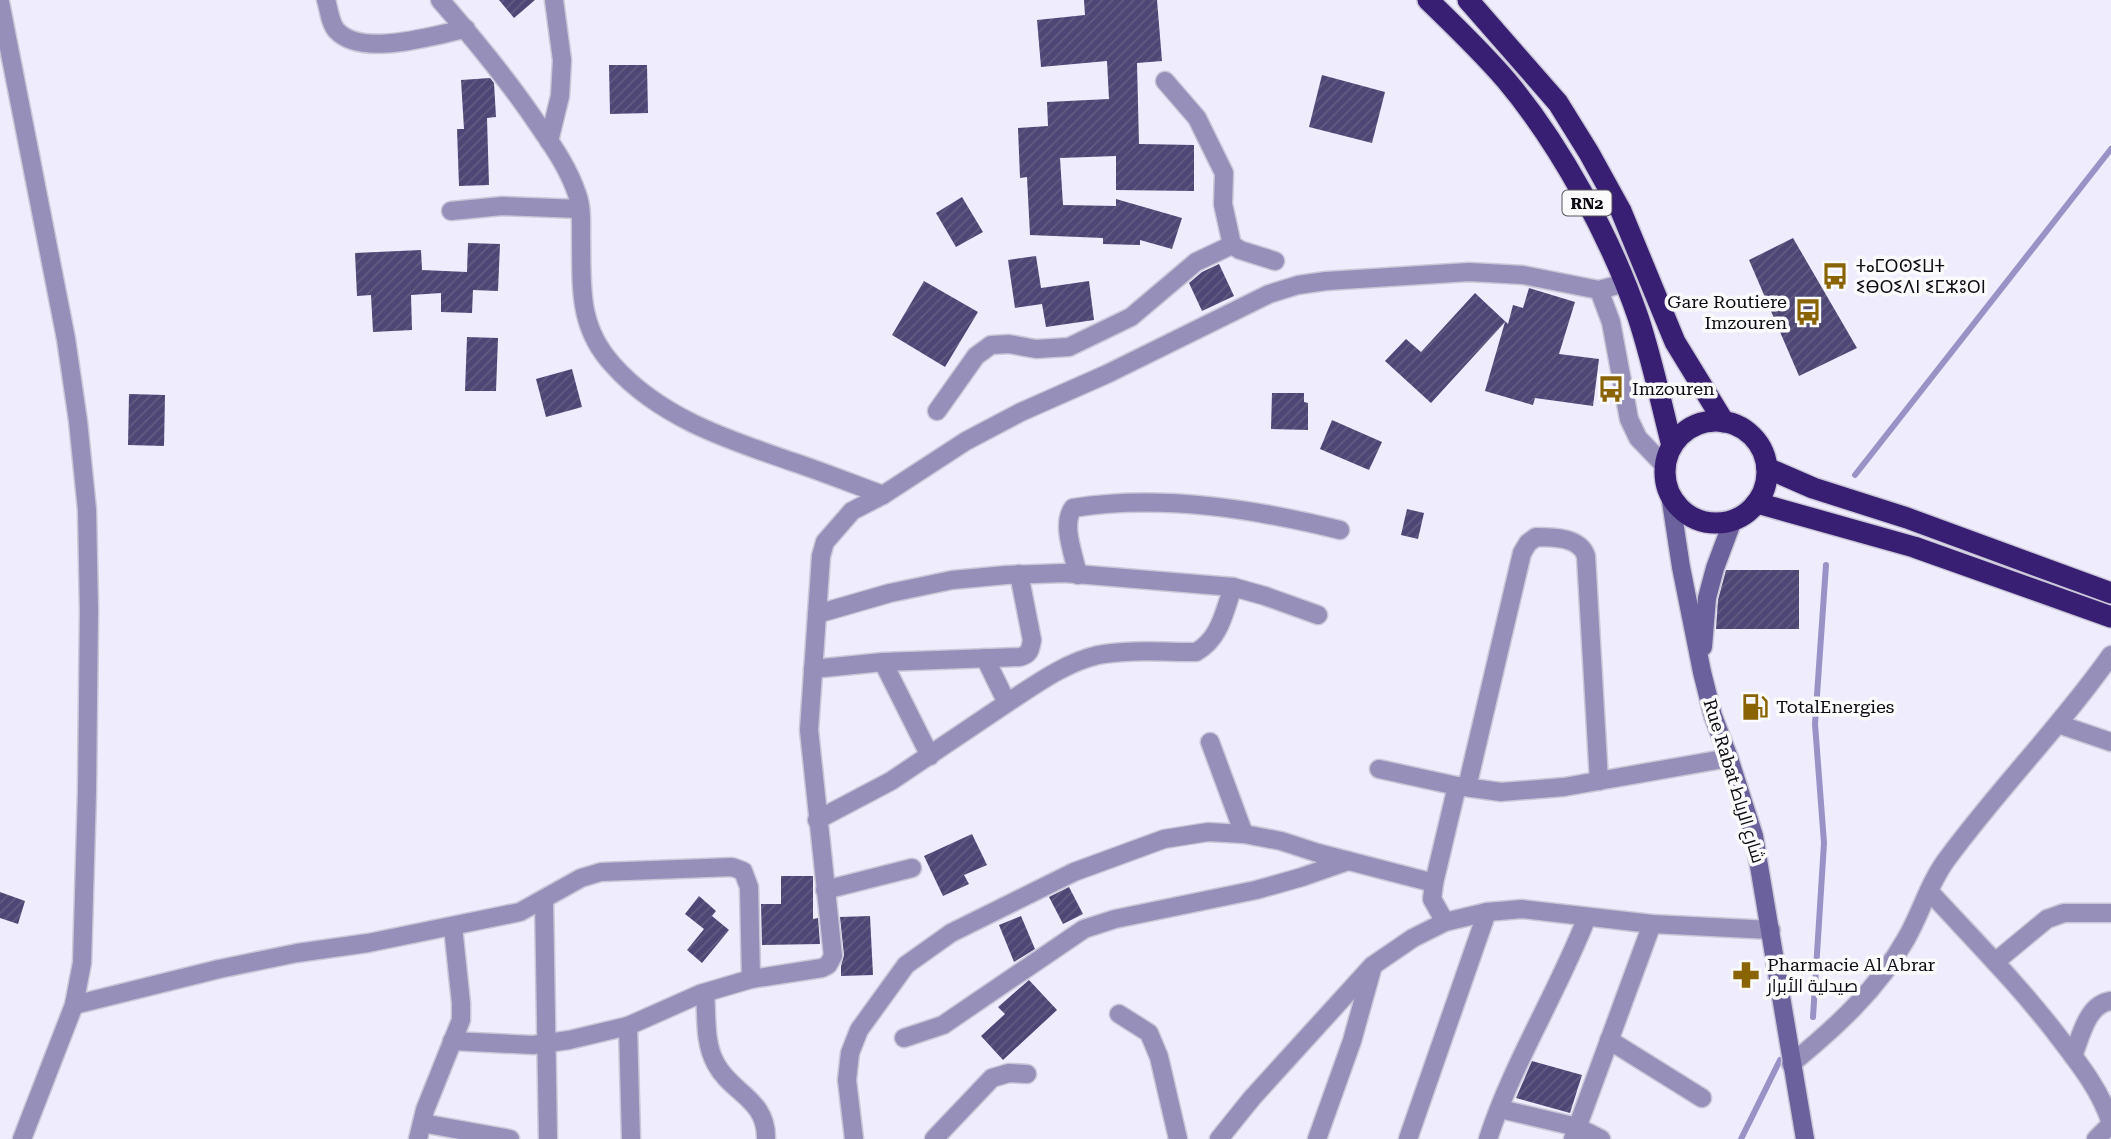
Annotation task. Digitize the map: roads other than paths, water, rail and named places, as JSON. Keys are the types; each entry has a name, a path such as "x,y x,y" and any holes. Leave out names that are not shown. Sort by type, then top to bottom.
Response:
{"highway":[{"name":"RN2","path":"1428,0 1507,81 1580,187 1625,283 1651,361 1669,456 1666,481 1670,495"},
{"name":"RN2","path":"1468,0 1558,103 1620,211 1675,342 1724,422 1738,426 1750,434 1760,446 1767,467"},
{"path":"1669,456 1687,431 1698,425 1724,422"},
{"path":"1670,495 1681,510 1697,519 1715,523 1733,520 1746,514 1757,503 1767,480 1767,467 1813,488 2111,593"},
{"path":"1757,503 1913,547 2111,617"}],"street":[{"path":"326,0 334,29 349,40 370,45 466,29"},
{"path":"440,0 528,109 570,176 579,196 581,273 586,320 612,365 654,401 690,422 745,446 883,495"},
{"path":"550,141 560,96 562,60 554,0"},
{"path":"0,2 66,339 87,510 89,610 82,963 74,1004 22,1139"},
{"path":"1165,81 1197,118 1224,173 1223,204 1232,245 1275,261"},
{"path":"451,211 513,206 580,209"},
{"path":"937,411 976,356 991,345 1009,344 1037,349 1069,347 1131,317 1196,262 1232,245"},
{"path":"452,1041 495,1045 547,1043 628,1026 705,993 751,979 828,965 833,956 809,730 821,556 825,542 852,511 883,495 966,441 1021,412 1107,374 1269,294 1298,285 1469,272 1523,275 1599,290 1625,283"},
{"path":"1599,290 1611,322 1629,419 1638,438 1669,456"},
{"name":"Rue Rabat شارع الرباط","path":"1670,495 1702,672 1713,716 1730,758 1754,836 1805,1139"},
{"path":"1078,575 1068,526 1068,515 1073,508 1160,503 1214,507 1281,515 1340,530"},
{"name":"Rue Rabat شارع الرباط","path":"1702,672 1707,598 1733,520"},
{"path":"1445,922 1432,899 1434,883 1462,787 1522,553 1536,537 1574,542 1584,548 1599,781"},
{"path":"817,614 890,593 952,580 1063,573 1233,587 1318,615"},
{"path":"813,669 883,662 1020,657 1030,650 1032,640 1019,574"},
{"path":"817,820 891,781 1064,668 1095,656 1112,653 1196,652 1208,646 1216,634 1233,587"},
{"path":"1791,1064 1836,1027 1880,978 1905,942 1928,891 1953,851 2111,655"},
{"path":"985,658 1007,703"},
{"path":"883,662 930,756"},
{"path":"2058,724 2111,742"},
{"path":"1210,742 1244,834"},
{"path":"1379,769 1462,787 1501,792 1564,787 1730,758"},
{"path":"854,1139 847,1080 850,1053 859,1030 906,965 951,933 1074,872 1164,839 1208,832 1244,834 1281,841 1434,883"},
{"path":"904,1038 943,1026 1084,929 1115,919 1256,890 1349,860"},
{"path":"74,1004 245,964 520,912 581,877 601,872 733,867 743,871 749,887 751,979"},
{"path":"825,890 912,868"},
{"path":"1928,891 2046,1020 2085,1071 2108,1112 2111,1124 2096,1139"},
{"path":"544,899 548,1139"},
{"path":"1219,1139 1252,1098 1372,966 1413,938 1445,922 1487,912 1522,909 1652,924 1771,930"},
{"path":"1408,1139 1487,912"},
{"path":"1994,962 2047,919 2064,913 2111,913"},
{"path":"1488,1139 1515,1073 1587,917"},
{"path":"1575,1133 1652,924"},
{"path":"453,926 461,1020 420,1131 510,1139"},
{"path":"1317,1139 1352,1041 1372,966"},
{"path":"705,993 709,1048 716,1064 763,1116 766,1139"},
{"path":"2073,1056 2092,1011 2099,1004 2111,1001"},
{"path":"1119,1014 1149,1033 1159,1057 1178,1139"},
{"path":"628,1026 631,1139"},
{"path":"1609,1040 1702,1098"},
{"path":"934,1139 992,1078 1009,1073 1027,1074"},
{"path":"1500,1110 1601,1139"}],"waterway":[{"path":"1855,475 2111,149"},
{"path":"1813,1017 1824,843 1815,724 1826,565"},
{"path":"1741,1139 1780,1060"}],"place":[{"name":"ⵜⴰⵎⵔⵙⵉⵡⵜ ⵉⴱⵔⵉⴷⵏ ⵉⵎⵣⵓⵔⵏ","path":"1835,276"},
{"name":"Gare Routiere Imzouren","path":"1808,312"},
{"name":"Imzouren","path":"1611,389"},
{"name":"TotalEnergies","path":"1755,707"},
{"name":"Pharmacie Al Abrar صيدلية الأبرار","path":"1746,975"}]}
